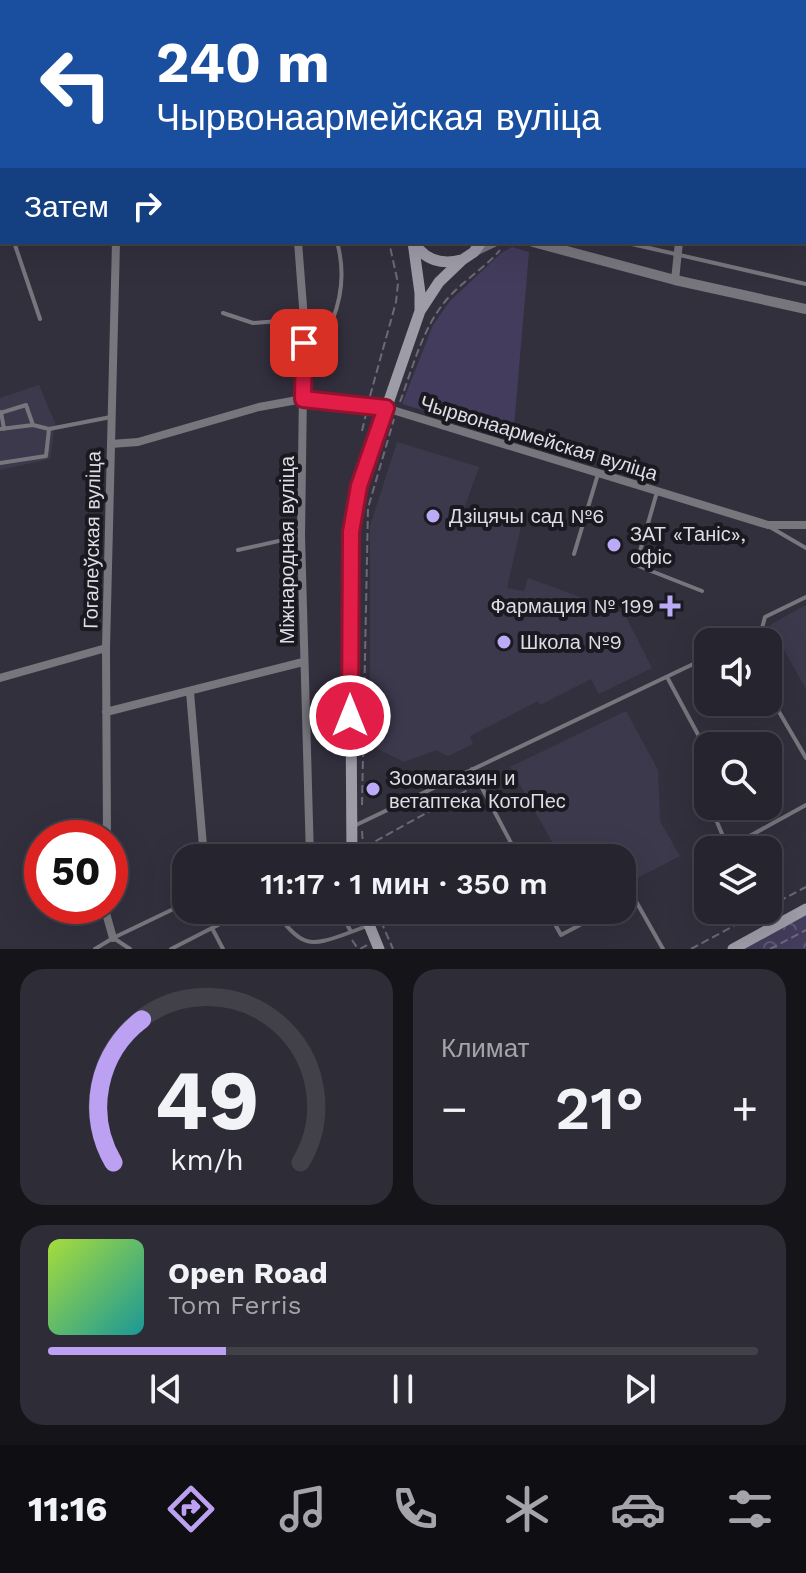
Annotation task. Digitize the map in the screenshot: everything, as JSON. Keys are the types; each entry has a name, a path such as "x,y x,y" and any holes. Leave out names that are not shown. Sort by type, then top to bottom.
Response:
{"main road":[{"path":"351,844 351,532 359,486 391,410 420,311 413,244"},
{"path":"415,244 433,260 443,263 462,260"},
{"path":"420,311 439,282 477,247"},
{"path":"733,949 806,909"},
{"path":"368,926 379,949"}],"street":[{"name":"Гогалеўская вуліца","path":"107,820 106,648 116,244"},
{"name":"Міжнародная вуліца","path":"298,244 305,367 301,536 310,844"},
{"path":"477,247 499,244"},
{"path":"675,280 679,244"},
{"path":"561,246 675,280 806,309"},
{"name":"Чырвонаармейская вуліца","path":"111,444 138,442 259,407 303,399 367,406 391,410 768,525 806,525"},
{"path":"0,678 106,648"},
{"path":"106,712 303,662"},
{"path":"190,692 203,844"},
{"path":"109,924 113,938"}],"lane":[{"path":"15,244 40,319"},
{"path":"305,367 325,341 340,299 343,274 337,244"},
{"path":"632,244 806,284"},
{"path":"223,313 253,323 304,319"},
{"path":"33,425 26,405 1,413 2,429 33,425 49,429 111,417"},
{"path":"0,463 46,456 49,429"},
{"path":"574,554 598,474"},
{"path":"657,492 636,565 702,591"},
{"path":"768,525 806,548"},
{"path":"238,550 301,536"},
{"path":"762,628 765,617 806,597"},
{"path":"350,828 694,664"},
{"path":"667,677 697,732"},
{"path":"781,716 806,758"},
{"path":"472,769 512,844"},
{"path":"782,818 806,805"},
{"path":"716,820 728,848 779,820"},
{"path":"636,901 663,949"},
{"path":"95,949 172,910"},
{"path":"171,949 220,924"},
{"path":"284,924 296,938 322,945 368,926"},
{"path":"346,924 350,933"},
{"path":"555,924 561,935 582,924"},
{"path":"212,928 223,949"},
{"path":"113,938 130,949"}],"path":[{"path":"362,431 396,302 398,283 389,244"},
{"path":"363,844 368,508 391,410 427,332 450,296 489,263 499,244"},
{"path":"370,844 480,784"},
{"path":"782,900 806,887"},
{"path":"382,924 393,949"},
{"path":"691,949 737,924"},
{"path":"770,949 806,930"},
{"path":"350,933 358,949"}],"shaded area":[{"path":"39,385 55,423 50,459 0,470 0,398"},
{"name":"Школа №9","path":"397,442 479,467 464,509 522,522 507,588 524,591 528,578 624,613 652,668 599,694 591,679 540,705 538,701 470,736 473,744 448,756 436,750 404,762 370,745 370,526"},
{"path":"806,605 806,689 782,646 782,628 772,628 770,625"},
{"path":"626,711 658,770 660,821 680,856 636,879 636,844 553,844 510,767"}],"green space":[{"path":"512,247 529,252 513,437 402,404 433,325 450,301 501,253"},
{"path":"806,915 806,949 744,949"}],"place":[{"name":"Дзіцячы сад №6","path":"433,516"},
{"name":"ЗАТ «Таніс», офіс","path":"614,545"},
{"name":"Фармация № 199","path":"670,606"},
{"name":"Школа №9","path":"504,642"},
{"name":"Зоомагазин и ветаптека КотоПес","path":"373,789"}],"route":[{"path":"304,343 303,399 386,408 359,486 351,532 350,716"}]}
